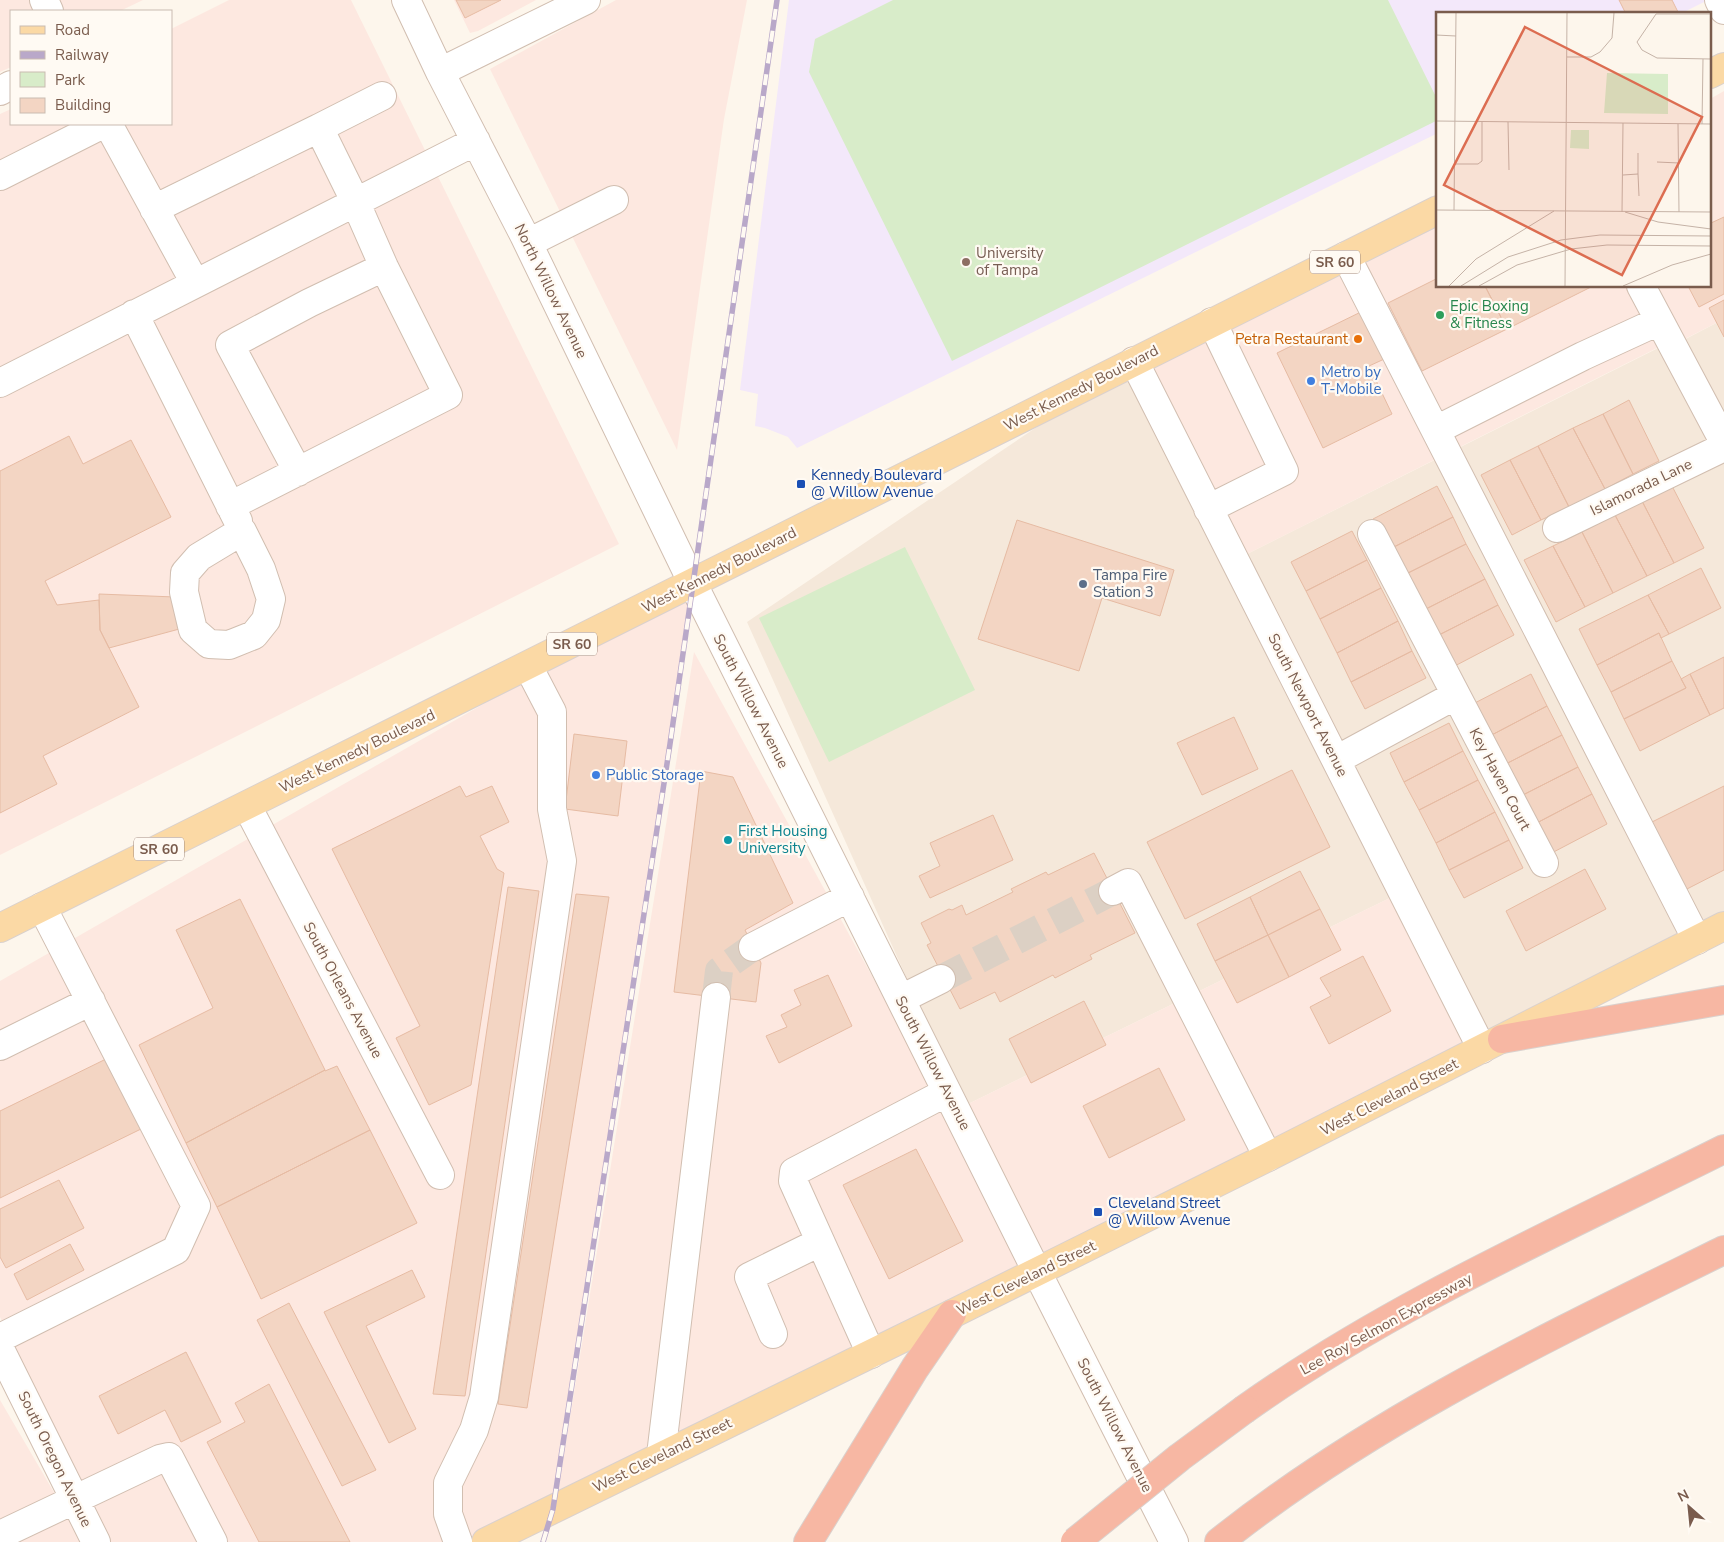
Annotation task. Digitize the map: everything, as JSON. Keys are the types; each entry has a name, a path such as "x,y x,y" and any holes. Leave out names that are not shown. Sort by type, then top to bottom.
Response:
{"highway":[{"path":"1492,1044 1724,1000"},
{"name":"Lee Roy Selmon Expressway","path":"1075,1542 1173,1463 1245,1409 1319,1359 1492,1264 1724,1149"},
{"path":"1219,1542 1284,1494 1349,1451 1492,1366 1724,1250"},
{"path":"808,1542 915,1368 952,1314"}],"main road":[{"path":"1712,73 1724,67"},
{"name":"West Kennedy Boulevard","path":"0,928 693,584 1436,211"},
{"name":"West Cleveland Street","path":"486,1542 1037,1272 1724,926"}],"street":[{"name":"North Willow Avenue","path":"406,0 440,72 528,243 693,584"},
{"path":"440,72 586,0"},
{"path":"1719,0 1724,10"},
{"path":"154,209 382,96"},
{"path":"0,176 101,125"},
{"path":"109,125 195,284"},
{"path":"230,506 448,395 384,267 356,201 319,128"},
{"path":"0,382 476,141"},
{"path":"528,243 614,200"},
{"path":"1346,256 1697,940"},
{"path":"298,472 230,345 309,303 384,267"},
{"path":"1642,288 1724,442"},
{"path":"134,314 242,530"},
{"path":"1436,430 1583,356 1660,321"},
{"path":"1208,509 1284,471 1212,322"},
{"name":"South Newport Avenue","path":"1134,361 1336,760 1492,1044"},
{"name":"Islamorada Lane","path":"1557,528 1724,447"},
{"name":"Key Haven Court","path":"1372,534 1544,863"},
{"name":"South Willow Avenue","path":"693,584 1174,1542"},
{"path":"458,1542 448,1514 448,1483 474,1430 484,1397 562,861 552,810 552,712 528,666"},
{"path":"1336,760 1456,695"},
{"name":"South Orleans Avenue","path":"247,806 440,1175"},
{"path":"1113,891 1128,883 1268,1157"},
{"path":"753,947 850,898"},
{"path":"0,1338 176,1250 196,1206 42,907"},
{"path":"901,999 941,979"},
{"path":"661,1455 716,997"},
{"path":"0,1046 91,1001"},
{"path":"871,1354 793,1182 794,1172 947,1092"},
{"path":"773,1334 749,1277 820,1242"},
{"name":"South Oregon Avenue","path":"0,1349 96,1542"},
{"path":"0,1536 160,1459 169,1457 213,1542"}],"shaded area":[{"path":"0,0 143,0 122,10 10,10 10,67 0,72"},
{"path":"229,0 351,0 619,544 0,855 0,114 10,109 10,125 172,125 172,28"},
{"path":"454,0 536,0 478,31 470,33"},
{"path":"616,0 747,0 724,119 677,450 490,69"},
{"name":"University of Tampa","path":"789,0 1708,0 1684,12 1436,12 1436,134 797,448 788,437 755,426 758,394 740,390"},
{"path":"1724,91 1724,319 1675,344 1673,340 1237,559 1144,359 1436,216 1436,288 1712,288 1712,98"},
{"path":"1724,319 1724,923 1481,1045 1237,559 1674,340 1676,344"},
{"path":"1132,363 1398,894 964,1106 747,622"},
{"path":"693,584 553,1509 486,1542 103,1542 0,1317 0,981"},
{"path":"694,652 1029,1262 557,1498"},
{"path":"1398,894 1475,1044 1036,1258 964,1106"},
{"path":"0,1400 83,1542 0,1542"}],"green space":[{"name":"University of Tampa","path":"893,0 1388,0 1436,97 1436,121 952,361 809,72 815,39"},
{"path":"905,547 975,690 829,762 759,618"}],"building":[{"path":"456,0 501,0 465,18"},
{"path":"1619,0 1672,0 1678,12 1625,12"},
{"path":"1724,217 1724,294 1699,307 1689,288 1712,288 1712,223"},
{"path":"1436,279 1436,288 1486,288 1507,329 1422,371 1388,303"},
{"path":"1486,288 1589,288 1507,329"},
{"path":"1724,300 1724,337 1709,308"},
{"path":"1369,308 1393,355 1369,366 1392,414 1323,448 1277,353"},
{"path":"1629,400 1659,461 1633,474 1603,414"},
{"path":"1603,414 1633,474 1605,489 1573,428"},
{"path":"1573,428 1605,489 1569,507 1538,446"},
{"path":"69,436 83,464 131,440 171,517 45,581 57,605 99,600 100,630 139,707 43,756 57,784 0,813 0,471"},
{"path":"1538,446 1569,507 1541,520 1510,460"},
{"path":"1510,460 1541,520 1512,535 1481,475"},
{"path":"1437,486 1453,517 1388,550 1373,519"},
{"path":"1672,486 1704,548 1674,563 1642,501"},
{"path":"1642,501 1674,563 1647,576 1615,515"},
{"path":"1615,515 1647,576 1613,593 1582,532"},
{"path":"1453,517 1466,544 1402,576 1388,550"},
{"name":"Tampa Fire Station 3","path":"1017,520 1174,570 1160,616 1102,598 1079,671 978,639"},
{"path":"1352,531 1367,560 1306,591 1291,562"},
{"path":"1582,532 1613,593 1585,607 1553,546"},
{"path":"1466,544 1485,579 1420,612 1402,576"},
{"path":"1553,546 1585,607 1556,622 1524,560"},
{"path":"1367,560 1381,588 1320,619 1306,591"},
{"path":"1701,568 1721,608 1669,634 1648,595"},
{"path":"1485,579 1498,605 1433,638 1420,612"},
{"path":"1381,588 1398,621 1337,653 1320,619"},
{"path":"99,594 175,597 183,628 109,648 100,630"},
{"path":"1648,595 1669,634 1661,638 1659,633 1597,665 1579,629"},
{"path":"1498,605 1514,635 1449,669 1433,638"},
{"path":"1398,621 1412,651 1351,682 1337,653"},
{"path":"1659,633 1672,661 1611,692 1597,665"},
{"path":"1412,651 1426,678 1365,709 1351,682"},
{"path":"1724,657 1724,708 1710,715 1690,674"},
{"path":"1672,661 1686,688 1624,719 1611,692"},
{"path":"1531,674 1547,706 1486,738 1469,706"},
{"path":"1690,674 1710,715 1640,751 1624,719 1686,688 1681,679"},
{"path":"1547,706 1562,735 1500,767 1486,738"},
{"path":"1234,717 1258,769 1202,795 1177,743"},
{"path":"1449,723 1463,751 1404,782 1390,753"},
{"name":"Public Storage","path":"574,734 627,741 618,816 565,809"},
{"path":"1562,735 1578,767 1517,798 1500,767"},
{"path":"1463,751 1478,780 1419,810 1404,782"},
{"path":"1578,767 1592,794 1531,826 1517,798"},
{"path":"1292,770 1330,847 1185,919 1147,842"},
{"name":"First Housing University","path":"701,771 733,777 793,903 745,930 761,963 756,1002 674,992"},
{"path":"1478,780 1495,812 1436,843 1419,810"},
{"path":"460,786 466,797 492,786 509,822 480,836 497,869 504,873 471,1085 429,1105 396,1038 420,1026 332,849"},
{"path":"1724,786 1724,870 1685,890 1652,822"},
{"path":"1592,794 1607,824 1546,856 1531,826"},
{"path":"1495,812 1509,840 1449,870 1436,843"},
{"path":"993,815 1013,860 930,898 919,876 940,866 930,843"},
{"path":"1509,840 1523,868 1464,898 1449,870"},
{"path":"1094,853 1135,933 1090,955 1092,959 1055,978 1053,975 1000,1002 995,992 960,1009 927,945 931,943 921,923 949,909 952,910 962,905 966,915 1013,892 1011,889 1046,872 1048,875"},
{"path":"1585,869 1606,909 1526,951 1506,911"},
{"path":"1300,871 1320,909 1268,935 1250,897"},
{"path":"508,887 539,891 465,1396 433,1394"},
{"path":"576,894 609,897 527,1408 498,1404"},
{"path":"1250,897 1268,935 1215,961 1197,924"},
{"path":"240,899 325,1070 186,1143 139,1045 213,1008 176,930"},
{"path":"1320,909 1341,950 1289,977 1268,935"},
{"path":"1268,935 1289,977 1237,1003 1215,961"},
{"path":"1363,956 1391,1011 1329,1044 1310,1007 1331,996 1320,978"},
{"path":"828,975 852,1026 779,1063 766,1036 787,1027 781,1015 801,1005 794,990"},
{"path":"1084,1001 1106,1045 1031,1083 1009,1039"},
{"path":"106,1059 141,1129 0,1198 0,1111"},
{"path":"337,1066 370,1130 217,1207 186,1143 325,1070"},
{"path":"1159,1068 1185,1120 1109,1158 1083,1106"},
{"path":"370,1130 417,1223 261,1299 217,1207"},
{"path":"916,1149 963,1241 889,1279 843,1185"},
{"path":"59,1180 84,1228 6,1268 0,1257 0,1209"},
{"path":"70,1244 84,1270 27,1300 14,1274"},
{"path":"412,1270 425,1297 366,1326 416,1429 389,1443 324,1312"},
{"path":"289,1303 376,1470 342,1486 257,1320"},
{"path":"186,1352 221,1422 181,1442 165,1410 118,1434 99,1396"},
{"path":"269,1384 350,1542 259,1542 207,1442 245,1422 235,1403"}],"tunnel":[{"path":"941,979 1113,891"},
{"path":"716,997 719,971 753,947"}],"railway":[{"path":"543,1542 553,1509 670,744 777,0"}],"place":[{"name":"University of Tampa","path":"966,262"},
{"name":"Epic Boxing & Fitness","path":"1440,315"},
{"name":"Petra Restaurant","path":"1358,339"},
{"name":"Metro by T-Mobile","path":"1311,381"},
{"name":"Kennedy Boulevard @ Willow Avenue","path":"801,484"},
{"name":"Tampa Fire Station 3","path":"1083,584"},
{"name":"Public Storage","path":"596,775"},
{"name":"First Housing University","path":"728,840"},
{"name":"Cleveland Street @ Willow Avenue","path":"1098,1212"}]}
